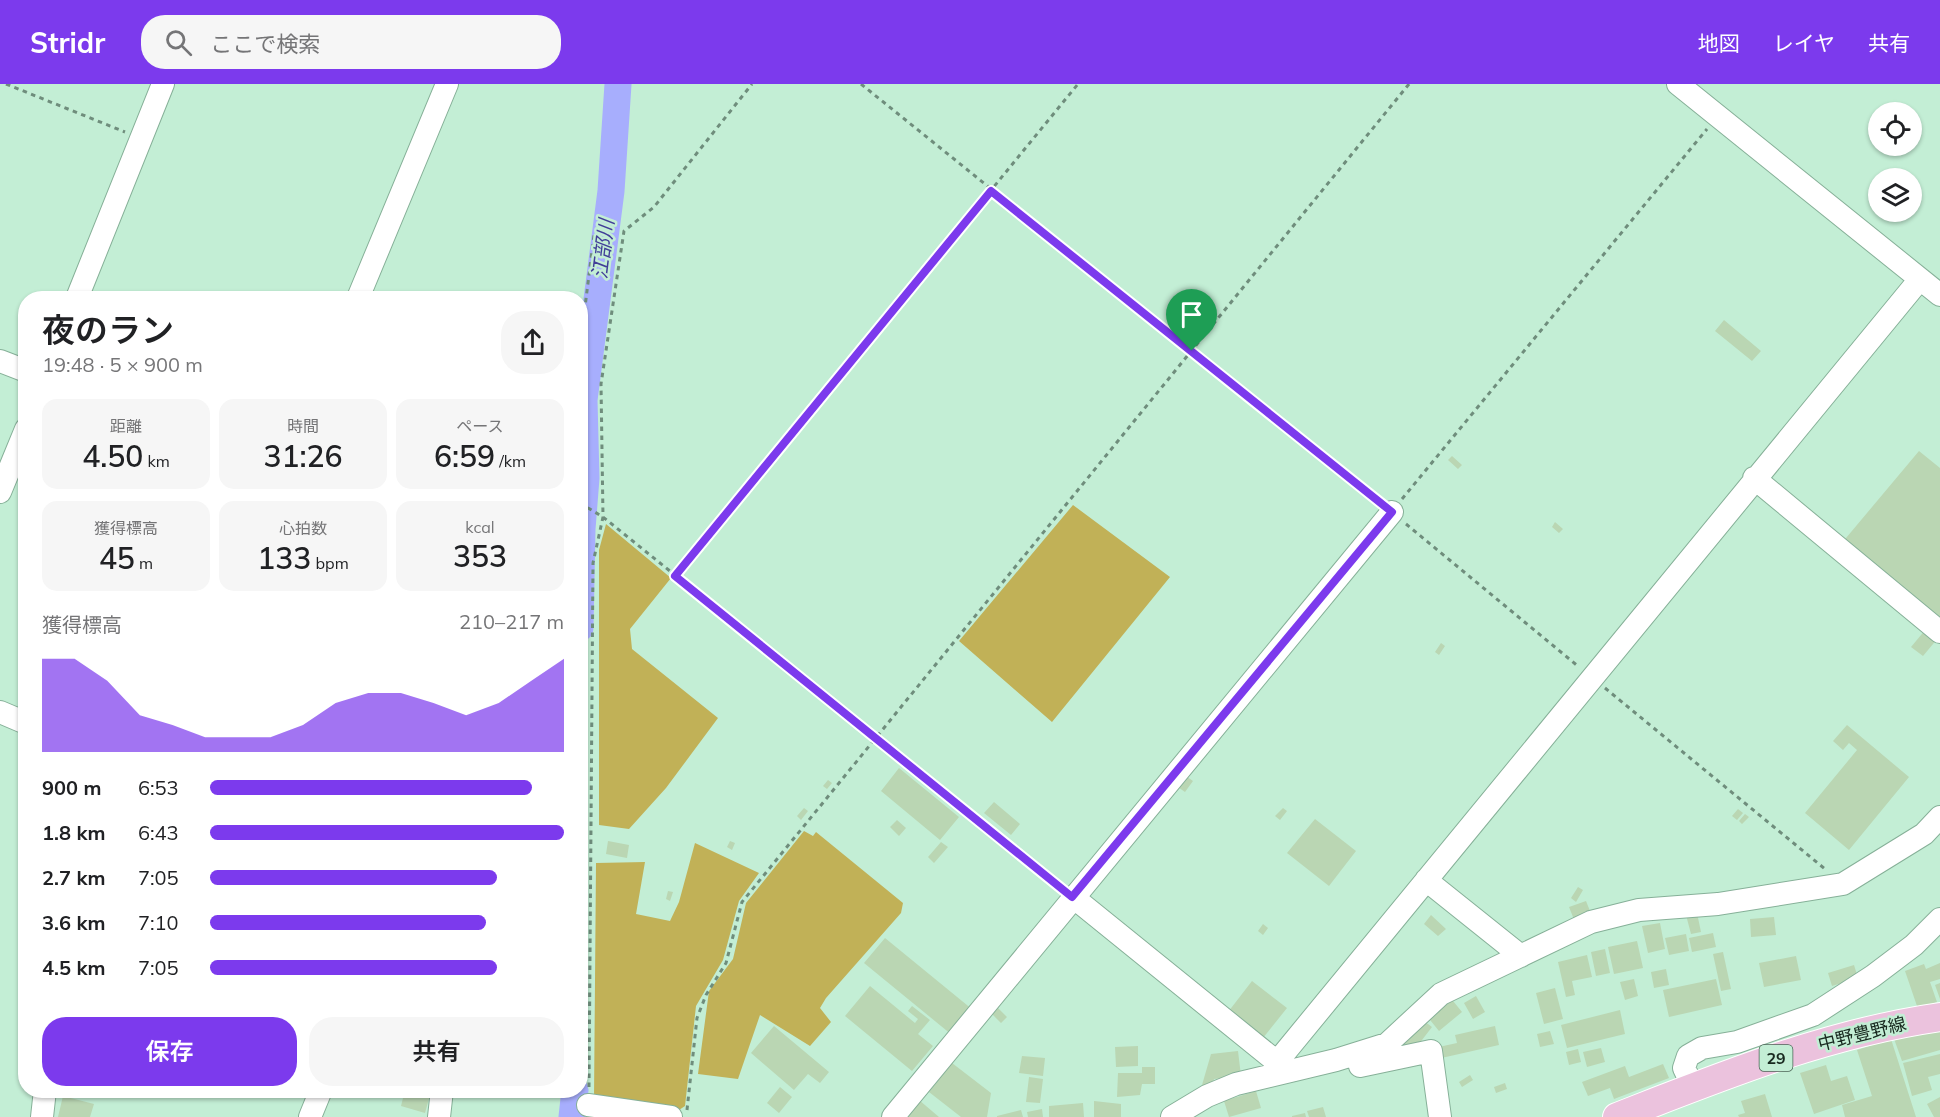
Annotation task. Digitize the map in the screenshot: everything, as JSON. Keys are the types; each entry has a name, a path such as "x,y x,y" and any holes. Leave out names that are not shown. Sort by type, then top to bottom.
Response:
{"main road":[{"name":"中野豊野線","path":"1617,1117 1693,1087 1804,1048 1890,1024 1940,1017"}],"street":[{"path":"80,291 163,84"},
{"path":"361,291 447,84"},
{"path":"1678,84 1940,294"},
{"path":"1283,1066 1426,880 1920,279"},
{"path":"0,361 18,367"},
{"path":"0,492 7,456 18,440"},
{"path":"1755,478 1940,632"},
{"path":"892,1117 1392,512"},
{"path":"0,712 18,720"},
{"path":"1172,1117 1207,1096 1283,1066 1336,1059 1387,1044 1441,994 1592,922 1639,910 1718,903 1843,884 1924,834 1940,817"},
{"path":"1426,880 1521,956"},
{"path":"1072,897 1283,1066"},
{"path":"1693,1087 1684,1068 1688,1056 1702,1048 1737,1042 1813,1015 1873,976 1914,945 1940,920"},
{"path":"1336,1059 1340,1070 1431,1051 1440,1117"},
{"path":"42,1117 44,1098"},
{"path":"310,1117 318,1098"},
{"path":"439,1117 441,1098"},
{"path":"588,1106 671,1117"}],"path":[{"path":"6,84 140,138"},
{"path":"588,1106 593,562 603,517 601,384 624,231 654,207 752,84"},
{"path":"861,84 1392,512 1843,884"},
{"path":"675,576 1078,84"},
{"path":"686,1117 697,1018 706,995 726,963 742,902 1409,84"},
{"path":"1392,512 1718,117"},
{"path":"587,291 594,234"},
{"path":"588,508 603,517 877,737 1072,897"}],"shaded area":[{"path":"1073,505 1170,577 1052,722 959,641"},
{"path":"606,524 671,578 630,629 632,649 718,718 666,788 629,829 599,825 599,550"},
{"path":"804,831 813,836 816,832 903,903 901,913 826,998 820,1008 831,1022 810,1046 760,1015 738,1079 698,1074 709,991 733,959 746,903"},
{"path":"695,843 759,873 739,901 723,960 696,1006 685,1106 679,1110 594,1100 596,863 645,862 636,914 670,921 679,902"}],"building":[{"path":"1724,320 1761,351 1752,361 1715,331"},
{"path":"1919,451 1940,468 1940,626 1841,544"},
{"path":"1452,456 1462,465 1458,469 1448,460"},
{"path":"1555,522 1563,529 1559,533 1552,527"},
{"path":"1926,629 1938,638 1923,656 1911,647"},
{"path":"1441,643 1445,646 1439,655 1435,652"},
{"path":"1847,725 1909,777 1849,850 1805,813 1857,750 1849,743 1843,750 1833,741"},
{"path":"899,768 959,817 940,840 881,791"},
{"path":"1183,774 1193,781 1185,792 1175,785"},
{"path":"828,780 832,783 827,789 823,786"},
{"path":"994,802 1020,824 1011,835 984,813"},
{"path":"804,808 808,811 801,820 797,816"},
{"path":"1283,808 1287,811 1280,820 1275,816"},
{"path":"1738,809 1743,813 1737,820 1732,816"},
{"path":"1745,814 1749,817 1742,824 1739,821"},
{"path":"1315,819 1356,851 1329,886 1287,853"},
{"path":"897,820 906,828 899,836 890,827"},
{"path":"608,841 629,845 627,858 606,854"},
{"path":"730,841 735,843 732,850 727,847"},
{"path":"941,842 948,847 934,863 928,857"},
{"path":"1578,887 1583,890 1576,902 1571,898"},
{"path":"668,891 673,892 670,901 666,899"},
{"path":"1586,901 1592,916 1575,922 1569,907"},
{"path":"1697,913 1701,932 1691,934 1686,915"},
{"path":"1431,915 1446,929 1438,936 1424,924"},
{"path":"1774,917 1776,935 1751,937 1750,919"},
{"path":"1660,923 1665,949 1648,953 1642,926"},
{"path":"1263,924 1268,928 1263,935 1258,931"},
{"path":"1713,933 1716,947 1692,952 1689,938"},
{"path":"1686,934 1689,951 1669,955 1665,938"},
{"path":"885,938 973,1010 952,1035 864,963"},
{"path":"1637,941 1643,968 1614,974 1608,947"},
{"path":"1605,949 1610,973 1596,976 1591,952"},
{"path":"1723,952 1731,989 1721,991 1713,954"},
{"path":"1587,955 1592,977 1572,981 1575,995 1566,997 1558,962"},
{"path":"1796,956 1801,980 1764,987 1759,963"},
{"path":"1940,963 1940,979 1930,982 1937,1002 1918,1009 1905,971 1924,964 1926,969"},
{"path":"1854,965 1858,978 1832,986 1828,973"},
{"path":"1666,969 1669,985 1654,988 1651,972"},
{"path":"1634,979 1638,996 1625,1000 1620,982"},
{"path":"1716,979 1722,1005 1669,1017 1663,990"},
{"path":"1252,981 1287,1008 1259,1043 1225,1016"},
{"path":"1940,983 1940,999 1935,985"},
{"path":"870,986 915,1023 918,1019 908,1011 912,1006 930,1020 918,1034 933,1046 912,1071 845,1016"},
{"path":"1555,988 1563,1019 1544,1024 1536,993"},
{"path":"1449,996 1462,1012 1439,1031 1426,1015"},
{"path":"1476,996 1485,1012 1473,1019 1464,1003"},
{"path":"998,1008 1007,1017 1001,1023 992,1014"},
{"path":"1620,1010 1625,1034 1567,1048 1561,1025"},
{"path":"1420,1018 1432,1027 1412,1053 1400,1044"},
{"path":"774,1026 829,1072 820,1083 808,1074 794,1090 751,1053"},
{"path":"1495,1026 1499,1045 1437,1059 1434,1048 1457,1043 1455,1035"},
{"path":"1940,1028 1940,1050 1902,1061 1893,1036"},
{"path":"1550,1031 1554,1044 1540,1047 1537,1034"},
{"path":"1891,1039 1916,1117 1845,1117 1842,1105 1872,1096 1857,1050"},
{"path":"1138,1046 1138,1066 1116,1067 1115,1047"},
{"path":"1601,1048 1605,1062 1587,1067 1583,1052"},
{"path":"1578,1049 1581,1062 1569,1065 1566,1052"},
{"path":"1238,1051 1241,1076 1214,1079 1211,1088 1202,1085 1211,1054"},
{"path":"1940,1054 1940,1074 1928,1077 1932,1090 1912,1096 1903,1063"},
{"path":"1022,1056 1045,1058 1043,1076 1019,1073"},
{"path":"952,1063 991,1093 987,1117 961,1117 929,1092"},
{"path":"1663,1064 1669,1078 1614,1099 1610,1088 1588,1096 1582,1082 1625,1066 1629,1077"},
{"path":"1826,1065 1831,1081 1847,1076 1855,1100 1814,1114 1800,1073"},
{"path":"1142,1067 1155,1067 1155,1084 1142,1084 1140,1095 1117,1097 1118,1073 1142,1073"},
{"path":"1470,1075 1473,1080 1462,1087 1459,1082"},
{"path":"1029,1077 1043,1079 1040,1103 1026,1102"},
{"path":"1505,1083 1507,1089 1496,1093 1494,1087"},
{"path":"780,1087 792,1097 779,1113 767,1103"},
{"path":"1256,1091 1261,1108 1229,1117 1224,1101"},
{"path":"1765,1094 1772,1117 1739,1117 1738,1115 1745,1113 1741,1101"},
{"path":"1940,1097 1940,1117 1934,1117 1927,1104"},
{"path":"63,1098 94,1104 90,1117 58,1117"},
{"path":"403,1098 429,1098 425,1113 401,1106"},
{"path":"919,1100 939,1117 905,1117"},
{"path":"1094,1101 1121,1104 1121,1117 1094,1117"},
{"path":"1083,1103 1084,1117 1049,1117 1049,1106"},
{"path":"1323,1107 1326,1117 1309,1117 1307,1111"},
{"path":"1042,1109 1043,1117 1028,1117 1027,1112"},
{"path":"1021,1110 1023,1117 997,1117 997,1116"},
{"path":"1305,1113 1306,1117 1292,1117 1292,1116"}],"waterway":[{"name":"江部川","path":"588,369 611,191 618,84"},
{"name":"江部川","path":"572,1117 574,1098"}],"route":[{"path":"991,191 1192,351 1392,512 1072,897 877,737 675,576 991,191"}]}
